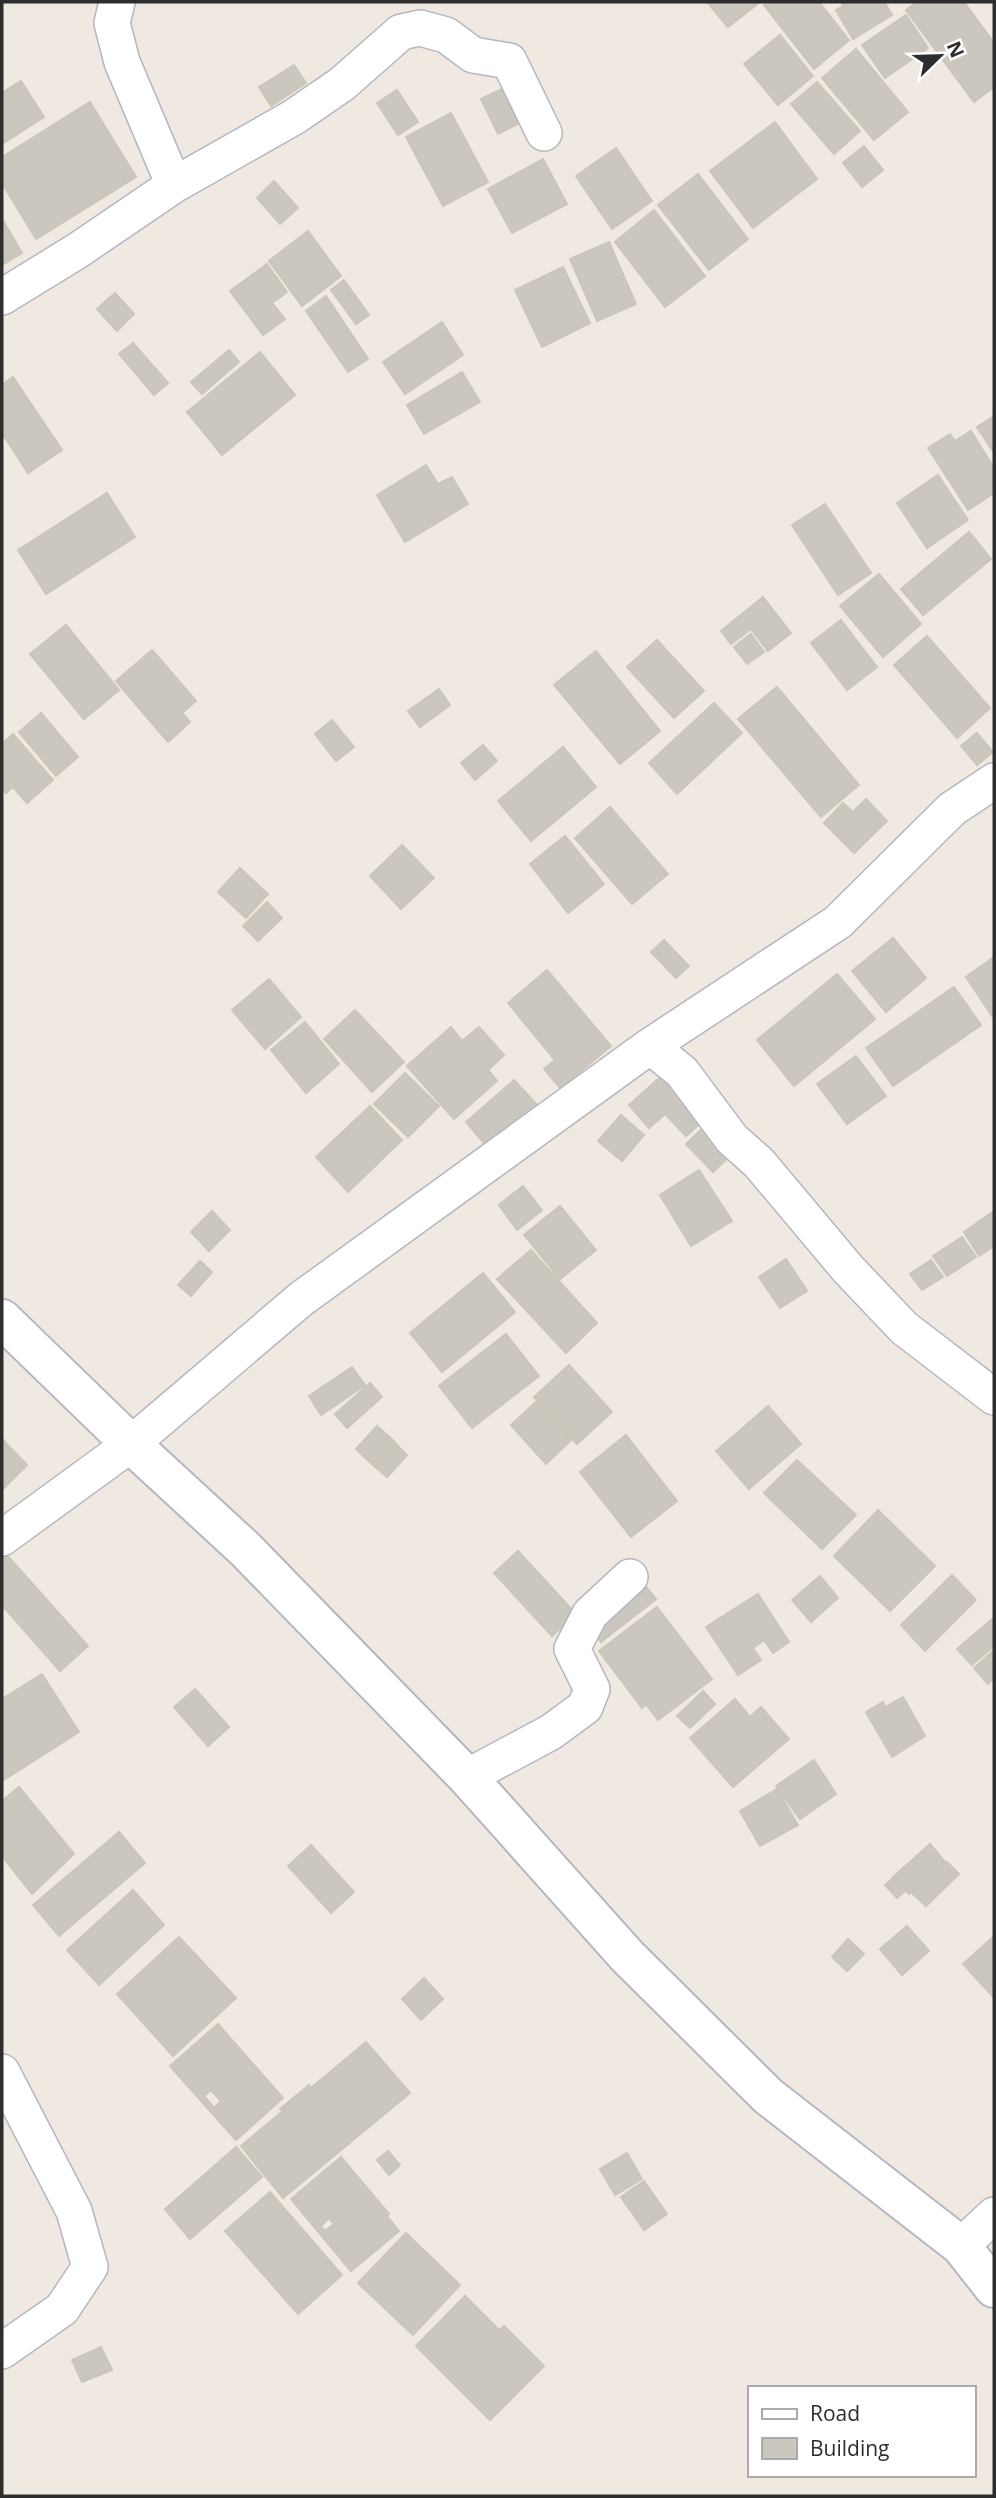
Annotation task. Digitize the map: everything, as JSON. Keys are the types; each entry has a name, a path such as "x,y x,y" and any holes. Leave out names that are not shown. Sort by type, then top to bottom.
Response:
{"street":[{"path":"117,2 112,23 122,62 174,185"},
{"path":"2,297 77,251 174,185 294,117 342,84 401,32 420,29 446,35 473,55 509,61 544,133"},
{"path":"2,1538 131,1444 301,1299 650,1046 838,922 951,809 994,781"},
{"path":"650,1046 682,1072 732,1139 759,1163 848,1269 904,1328 994,1397"},
{"path":"2,1319 131,1444 245,1549 467,1777 627,1956 768,2096 961,2246 994,2288"},
{"path":"467,1777 551,1732 585,1707 592,1689 572,1649 590,1614 630,1577"},
{"path":"2,2072 74,2211 90,2267 62,2309 2,2351"},
{"path":"961,2246 994,2215"}],"building":[{"path":"707,2 760,2 728,27"},
{"path":"769,2 819,2 849,40 814,69 764,5"},
{"path":"841,2 884,2 892,15 853,39 836,10 843,6"},
{"path":"917,2 964,2 994,43 994,87 974,102 906,10"},
{"path":"906,15 928,48 885,78 862,45"},
{"path":"780,35 813,76 778,105 744,64"},
{"path":"856,49 908,112 874,140 822,78"},
{"path":"294,65 306,83 271,106 259,87"},
{"path":"21,81 44,117 2,144 2,93"},
{"path":"817,82 860,131 834,154 791,104"},
{"path":"510,85 526,120 498,134 481,99"},
{"path":"397,90 418,122 398,135 377,103"},
{"path":"90,102 136,177 36,239 2,183 2,157"},
{"path":"451,113 488,182 443,206 406,137"},
{"path":"775,122 817,179 753,228 710,171"},
{"path":"864,146 883,170 862,187 843,163"},
{"path":"616,148 652,201 612,229 576,176"},
{"path":"543,159 567,204 512,233 488,189"},
{"path":"698,174 748,239 709,270 658,205"},
{"path":"274,181 298,208 280,224 257,198"},
{"path":"654,210 705,276 665,307 615,242"},
{"path":"2,219 22,253 2,265"},
{"path":"308,231 341,276 302,306 269,261"},
{"path":"609,242 636,304 597,321 570,259"},
{"path":"267,264 287,292 272,303 285,319 263,335 230,291"},
{"path":"563,267 590,323 542,347 515,290"},
{"path":"344,280 369,315 356,324 331,290"},
{"path":"115,293 134,314 117,331 97,309"},
{"path":"326,296 368,359 348,372 306,311"},
{"path":"442,322 463,355 405,394 383,362"},
{"path":"133,343 168,383 154,395 119,354"},
{"path":"229,350 239,362 202,394 191,382"},
{"path":"260,352 295,395 222,455 187,412"},
{"path":"462,372 480,402 424,434 407,405"},
{"path":"13,377 62,450 28,473 2,433 2,385"},
{"path":"994,416 994,453 977,427"},
{"path":"971,431 994,468 994,493 968,510 928,448 950,434 955,441"},
{"path":"426,465 438,484 452,477 468,504 405,542 377,495"},
{"path":"938,475 968,520 927,548 897,503"},
{"path":"107,493 135,537 46,594 18,550"},
{"path":"825,504 871,573 838,595 792,525"},
{"path":"969,532 991,559 923,615 901,589"},
{"path":"879,574 921,624 883,657 840,606"},
{"path":"763,597 791,633 768,651 751,629 731,644 721,631"},
{"path":"841,620 877,667 847,690 811,643"},
{"path":"66,625 119,690 84,719 30,654"},
{"path":"751,634 764,652 747,664 734,647"},
{"path":"927,636 990,708 957,738 894,665"},
{"path":"657,640 704,691 674,718 627,667"},
{"path":"152,650 196,701 182,713 190,722 168,742 116,681"},
{"path":"596,651 660,731 620,764 554,685"},
{"path":"777,687 859,785 821,817 738,719"},
{"path":"439,689 450,705 420,727 408,711"},
{"path":"714,703 742,733 677,794 649,763"},
{"path":"41,713 78,757 56,776 19,732"},
{"path":"332,720 354,747 336,761 315,734"},
{"path":"977,733 993,752 977,765 961,746"},
{"path":"13,734 53,780 27,803 13,787 6,793 2,788 2,744"},
{"path":"483,745 497,761 475,780 461,763"},
{"path":"563,747 596,787 531,841 498,801"},
{"path":"866,799 887,821 854,853 824,823 843,803 853,812"},
{"path":"610,807 668,874 632,904 575,838"},
{"path":"565,836 604,884 568,913 530,864"},
{"path":"402,845 434,878 401,909 370,876"},
{"path":"240,868 268,894 246,918 218,892"},
{"path":"267,902 282,918 258,941 243,926"},
{"path":"893,938 926,978 886,1012 852,971"},
{"path":"664,940 689,966 676,978 651,952"},
{"path":"994,957 994,1014 992,1016 966,977"},
{"path":"547,970 611,1046 560,1088 544,1069 555,1060 508,1003"},
{"path":"837,974 875,1019 794,1086 757,1040"},
{"path":"269,979 301,1017 265,1049 232,1010"},
{"path":"954,987 981,1025 893,1086 866,1048"},
{"path":"355,1010 404,1062 372,1092 324,1039"},
{"path":"305,1022 339,1064 306,1093 271,1050"},
{"path":"451,1027 462,1041 479,1027 504,1055 488,1070 497,1081 454,1119 407,1066"},
{"path":"856,1056 886,1096 847,1124 817,1084"},
{"path":"667,1071 707,1117 686,1136 665,1114 649,1128 629,1105"},
{"path":"405,1073 439,1106 408,1137 374,1104"},
{"path":"514,1080 538,1106 490,1150 466,1122"},
{"path":"370,1106 402,1140 348,1192 316,1157"},
{"path":"621,1115 644,1135 622,1161 598,1141"},
{"path":"707,1124 735,1151 713,1172 686,1144"},
{"path":"699,1170 732,1221 691,1246 660,1195"},
{"path":"523,1186 542,1210 517,1230 499,1205"},
{"path":"560,1206 596,1250 560,1279 524,1235"},
{"path":"212,1211 230,1230 209,1251 191,1232"},
{"path":"994,1211 994,1246 979,1256 964,1232"},
{"path":"962,1237 976,1257 947,1276 933,1256"},
{"path":"531,1250 597,1323 566,1353 497,1279"},
{"path":"786,1259 807,1291 780,1308 759,1277"},
{"path":"931,1260 943,1277 922,1290 910,1274"},
{"path":"200,1261 212,1272 191,1296 178,1285"},
{"path":"483,1273 515,1312 442,1372 410,1333"},
{"path":"506,1334 539,1376 472,1428 439,1386"},
{"path":"569,1365 612,1412 577,1444 534,1397"},
{"path":"352,1367 365,1385 321,1415 309,1396"},
{"path":"370,1383 382,1397 347,1428 335,1414"},
{"path":"536,1402 571,1440 546,1464 511,1425"},
{"path":"768,1406 801,1444 749,1489 716,1451"},
{"path":"377,1426 394,1441 373,1465 356,1449"},
{"path":"626,1435 677,1501 631,1537 580,1472"},
{"path":"2,1439 27,1465 2,1490"},
{"path":"395,1443 407,1455 387,1477 374,1466"},
{"path":"797,1460 856,1515 822,1549 764,1493"},
{"path":"878,1510 935,1566 890,1611 834,1556"},
{"path":"518,1551 576,1614 552,1636 494,1573"},
{"path":"5,1553 88,1646 60,1671 2,1605 2,1556"},
{"path":"952,1575 976,1600 925,1651 901,1625"},
{"path":"820,1576 838,1598 811,1622 792,1600"},
{"path":"644,1584 656,1599 601,1642 589,1627"},
{"path":"758,1594 789,1642 773,1653 764,1640 753,1648 761,1660 738,1675 706,1627"},
{"path":"657,1607 712,1679 658,1720 646,1704 642,1708 599,1651"},
{"path":"992,1619 994,1646 972,1665 957,1649"},
{"path":"994,1650 994,1678 988,1684 974,1668"},
{"path":"42,1674 79,1732 2,1781 2,1699"},
{"path":"195,1689 229,1727 208,1746 174,1707"},
{"path":"703,1691 715,1704 690,1728 677,1716"},
{"path":"903,1697 925,1736 892,1757 866,1712 883,1702 885,1707"},
{"path":"735,1699 750,1717 761,1707 789,1739 733,1787 690,1738"},
{"path":"814,1760 836,1794 800,1819 776,1786"},
{"path":"19,1787 74,1854 32,1894 2,1856 2,1801"},
{"path":"777,1789 798,1825 760,1846 740,1811"},
{"path":"119,1832 145,1863 59,1936 33,1905"},
{"path":"930,1844 945,1862 909,1894 893,1877"},
{"path":"311,1845 354,1892 331,1913 288,1866"},
{"path":"947,1862 959,1874 926,1906 912,1893"},
{"path":"893,1878 905,1891 897,1898 885,1885"},
{"path":"133,1890 164,1925 99,1985 67,1950"},
{"path":"907,1926 929,1951 902,1975 880,1949"},
{"path":"994,1936 994,1998 963,1964"},
{"path":"179,1937 236,1998 173,2056 117,1994"},
{"path":"848,1939 864,1954 847,1971 832,1957"},
{"path":"424,1978 443,1999 421,2020 402,1999"},
{"path":"218,2024 283,2098 236,2140 170,2066","holes":["211,2090 221,2101 214,2108 204,2096"]},
{"path":"366,2042 410,2093 283,2198 241,2146 283,2111 280,2109 309,2085 311,2088"},
{"path":"236,2147 262,2177 190,2239 165,2209"},
{"path":"388,2151 400,2165 389,2175 377,2160"},
{"path":"627,2153 642,2179 615,2195 600,2169"},
{"path":"341,2157 389,2214 387,2216 399,2231 351,2271 291,2199","holes":["329,2218 334,2224 325,2231 321,2226"]},
{"path":"644,2181 667,2214 644,2230 621,2197"},
{"path":"270,2192 342,2275 298,2314 225,2231"},
{"path":"406,2233 460,2285 413,2335 358,2283"},
{"path":"465,2296 499,2330 504,2326 544,2366 490,2420 416,2346"},
{"path":"101,2347 112,2370 82,2382 72,2360"}]}
